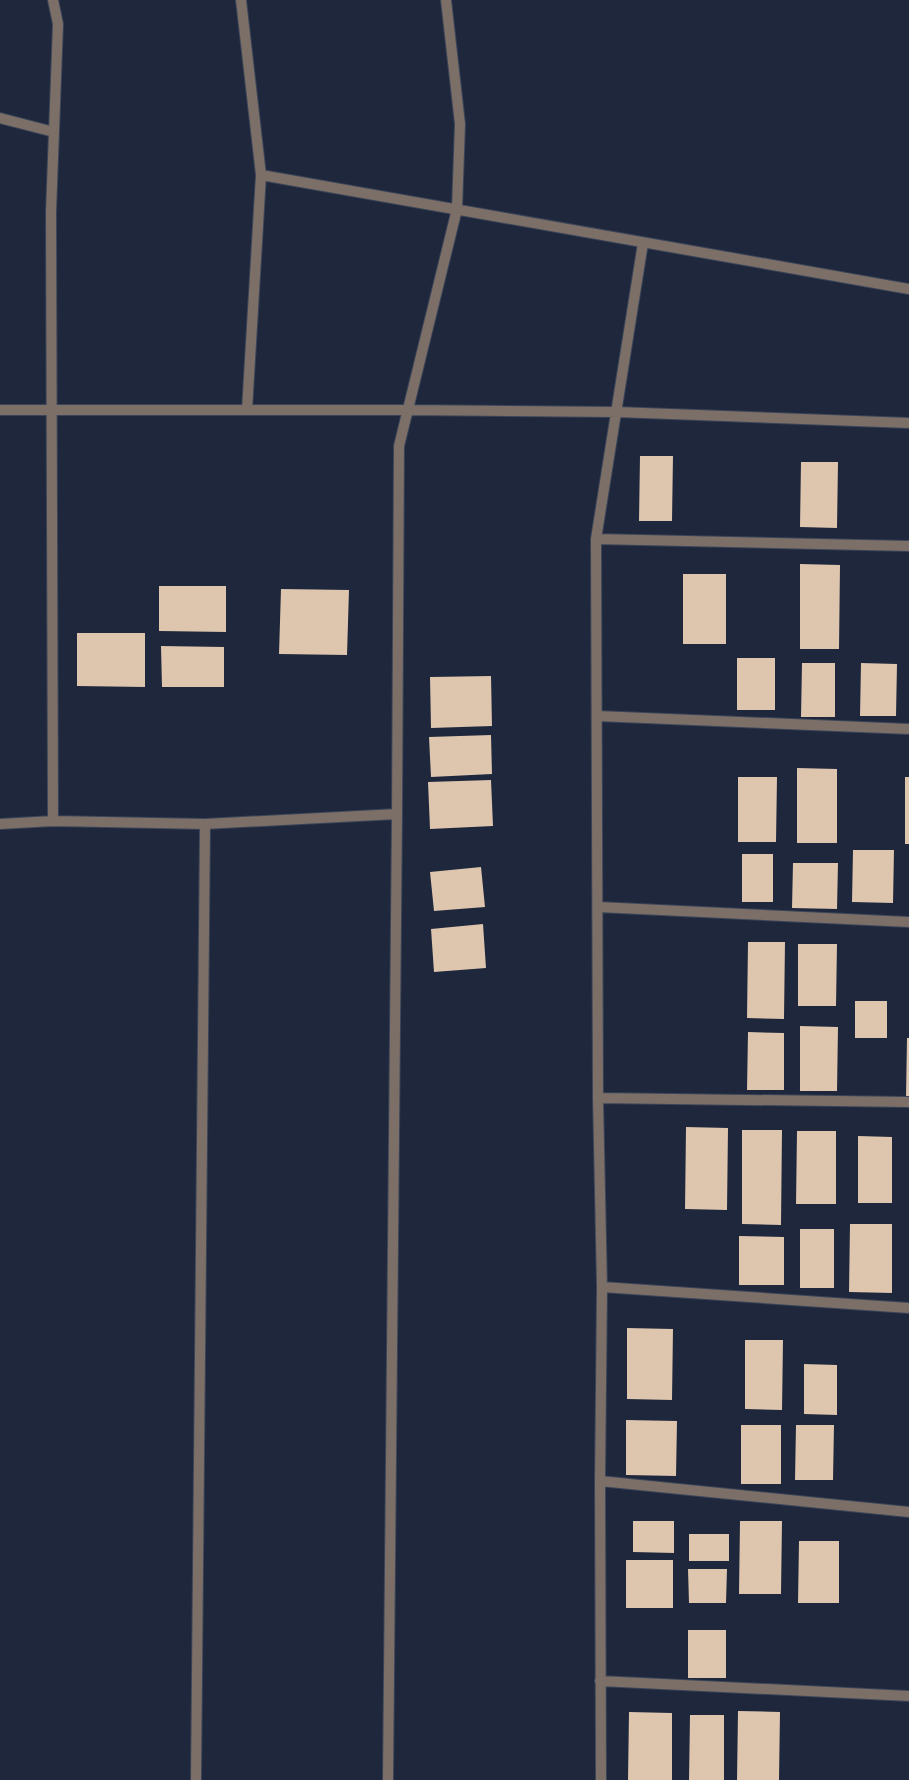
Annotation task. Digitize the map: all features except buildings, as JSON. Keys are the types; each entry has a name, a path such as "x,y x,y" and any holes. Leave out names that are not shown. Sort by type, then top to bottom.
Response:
{"street":[{"path":"53,0 58,24 51,212 53,821"},
{"path":"241,0 260,175 247,410"},
{"path":"388,1780 399,446 456,210 460,124 446,0"},
{"path":"0,118 54,132"},
{"path":"260,175 909,289"},
{"path":"601,1780 600,1480 602,1287 598,1098 596,538 644,243"},
{"path":"0,410 616,412 909,422"},
{"path":"596,538 909,546"},
{"path":"597,716 909,730"},
{"path":"0,824 53,821 205,824 397,814"},
{"path":"196,1780 205,824"},
{"path":"598,907 909,922"},
{"path":"598,1098 909,1102"},
{"path":"602,1287 909,1308"},
{"path":"600,1480 909,1512"},
{"path":"600,1681 909,1696"}]}
